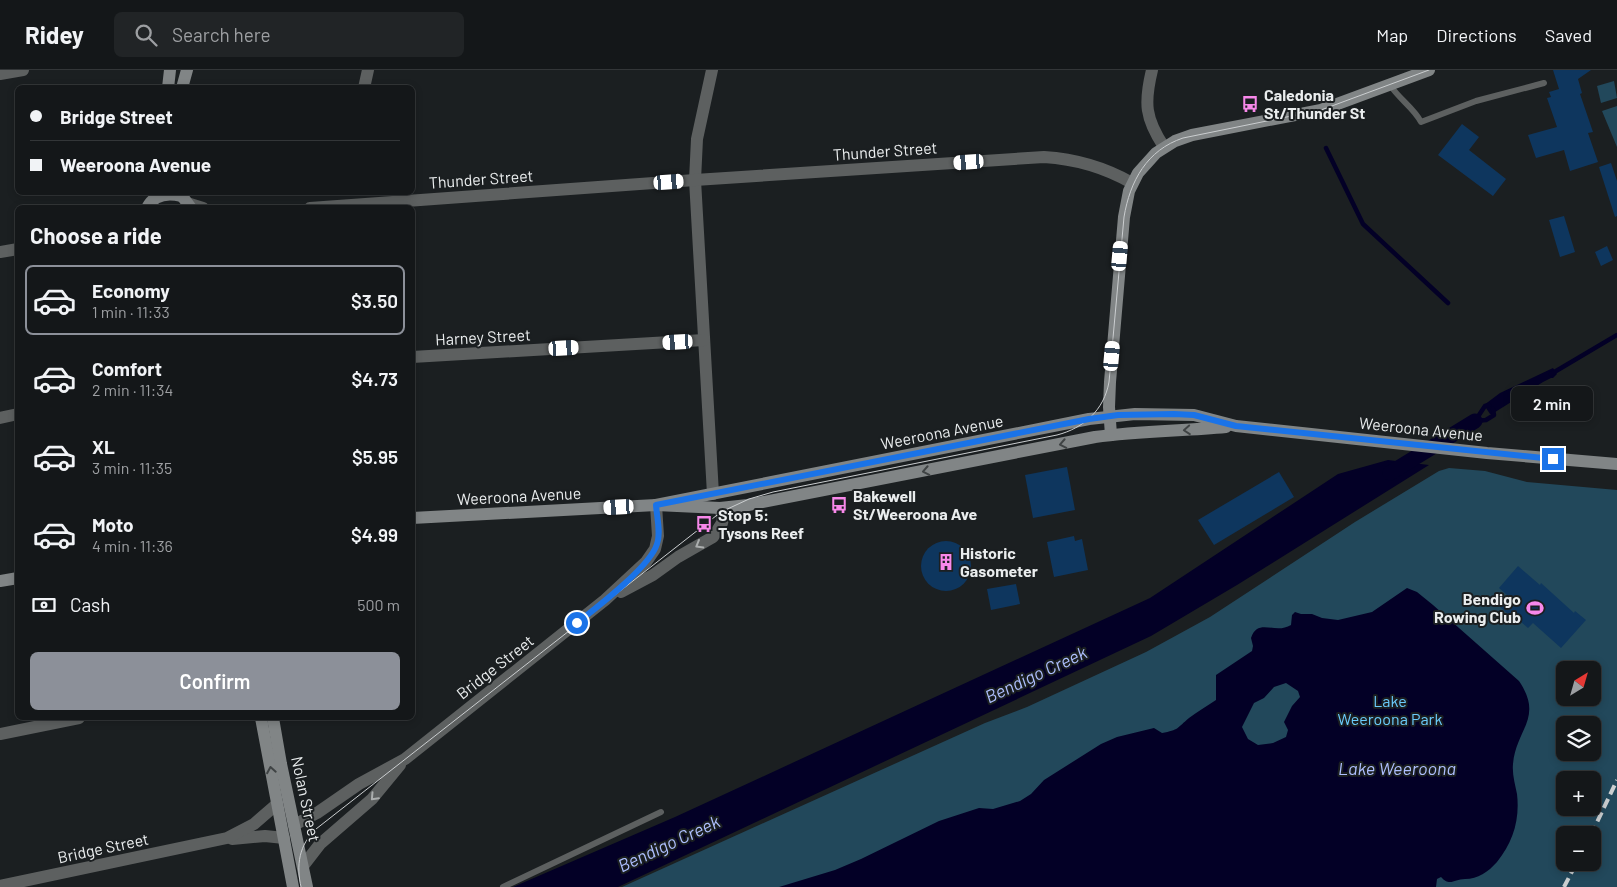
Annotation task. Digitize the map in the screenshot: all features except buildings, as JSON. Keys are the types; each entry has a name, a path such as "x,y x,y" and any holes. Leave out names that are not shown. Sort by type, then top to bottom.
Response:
{"main road":[{"path":"168,85 170,70"},
{"path":"183,85 187,70"},
{"path":"1111,435 1109,416 1110,382 1124,216 1132,183 1143,166 1164,147 1175,140 1321,110 1429,70"},
{"path":"148,203 162,195"},
{"path":"168,195 185,200"},
{"name":"Weeroona Avenue","path":"656,505 1109,416 1154,414 1194,415 1236,426 1487,453 1617,463"},
{"name":"Weeroona Avenue","path":"415,518 656,505 720,508 766,502 1111,435 1236,426"},
{"path":"713,494 720,508"},
{"path":"0,581 15,578"},
{"name":"Nolan Street","path":"261,720 277,804 286,831 303,866 307,887"},
{"name":"Nolan Street","path":"273,720 294,887"}],"street":[{"path":"0,74 23,70"},
{"path":"365,85 368,70"},
{"path":"712,70 696,138 695,180 713,494"},
{"path":"1152,70 1146,98 1147,113 1152,127 1164,147"},
{"name":"Thunder Street","path":"415,194 695,180 1044,157 1065,158 1091,164 1104,168 1132,183"},
{"name":"Thunder Street","path":"321,205 346,198 404,195"},
{"path":"0,252 15,250"},
{"name":"Harney Street","path":"415,357 704,340"},
{"path":"0,418 15,415"},
{"name":"Bridge Street","path":"213,841 258,837 286,831 317,813 359,784 405,759 605,600 653,554 658,536 656,505"},
{"name":"Bridge Street","path":"605,600 653,575 678,557 713,537 723,519 720,508"},
{"path":"0,734 69,720"},
{"name":"Bridge Street","path":"303,866 320,844 372,798 405,759"},
{"name":"Bridge Street","path":"0,886 213,841 240,832 254,824 277,804"}],"lane":[{"path":"1390,85 1399,98 1417,114 1421,122 1476,102 1544,83"},
{"path":"503,887 661,812"}],"green space":[{"path":"1614,81 1617,98 1601,103 1597,86"},
{"path":"1617,106 1617,147 1602,111"},
{"name":"Lake Weeroona Park","path":"1449,468 1485,471 1527,482 1617,490 1617,887 622,887 1146,652 1210,617 1355,522 1439,471"}],"water":[{"path":"1553,368 1557,374 1553,378 1543,382 1492,414 1484,405 1500,393"},
{"path":"1388,460 1429,465 1237,585 1151,636 618,887 513,887 675,817 1150,598 1338,474"},
{"name":"Lake Weeroona","path":"1407,588 1417,592 1519,681 1526,694 1529,714 1515,752 1513,764 1518,804 1514,830 1507,847 1497,862 1486,872 1478,876 1450,882 1441,877 1437,879 1436,887 779,887 835,870 939,821 979,808 993,809 1020,801 1031,794 1044,780 1101,744 1117,737 1154,728 1162,733 1175,730 1216,700 1216,675 1252,651 1251,638 1258,629 1263,627 1285,628 1291,625 1292,615 1295,612 1338,620 1372,612","holes":["1286,683 1298,691 1300,697 1292,706 1284,722 1288,730 1286,737 1273,743 1258,745 1248,739 1242,727 1254,703 1264,698 1274,687"]}],"waterway":[{"path":"1326,148 1363,224 1448,303"},
{"name":"Bendigo Creek","path":"1551,374 1617,335"},
{"name":"Bendigo Creek","path":"1475,421 1485,406 1489,405"},
{"name":"Bendigo Creek","path":"1475,421 1486,420 1494,415 1493,409"},
{"name":"Bendigo Creek","path":"1390,473 1475,421"}],"tram line":[{"path":"301,887 300,856 310,835 316,829 721,512 749,499 773,492 1057,435 1084,423 1103,401 1109,382 1124,217 1127,204 1142,168 1159,150 1183,138 1321,110 1429,70"}],"railway":[{"path":"1595,826 1617,780"},
{"path":"1564,887 1572,871"}],"place":[{"name":"Caledonia St/Thunder St","path":"1250,104"},
{"name":"Bakewell St/Weeroona Ave","path":"839,505"},
{"name":"Stop 5: Tysons Reef","path":"704,524"},
{"name":"Historic Gasometer","path":"946,562"},
{"name":"Bendigo Rowing Club","path":"1535,608"}],"route":[{"path":"577,623 605,600 653,554 658,536 656,505 1089,419 1135,414 1194,415 1236,426 1553,459"}]}
